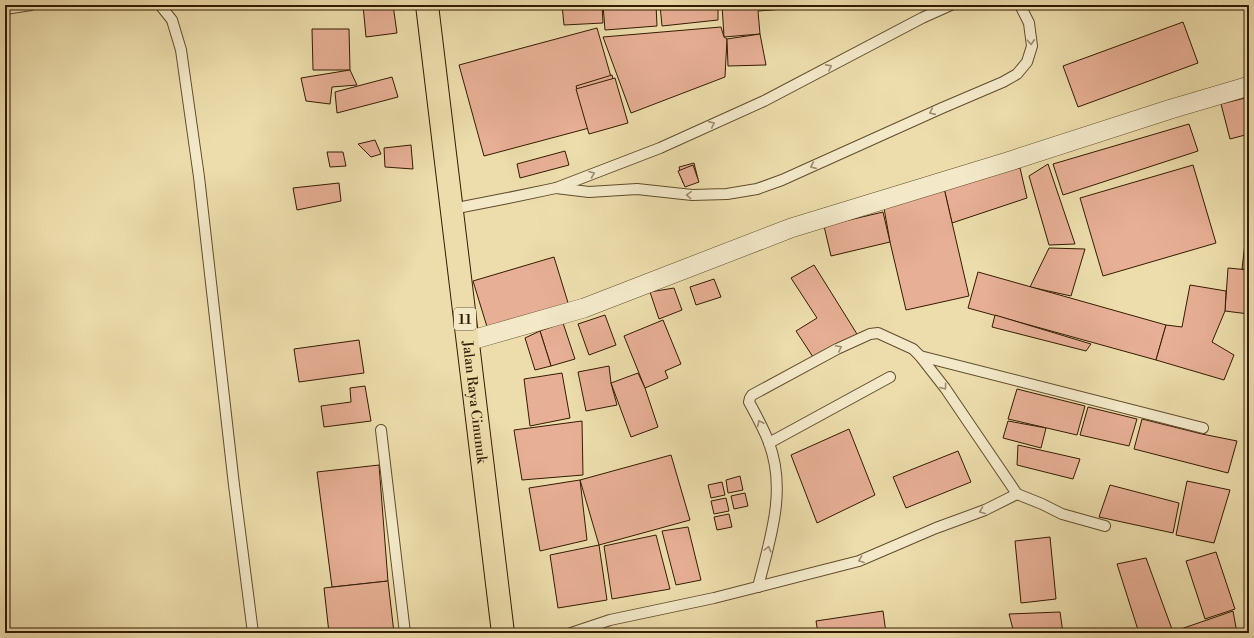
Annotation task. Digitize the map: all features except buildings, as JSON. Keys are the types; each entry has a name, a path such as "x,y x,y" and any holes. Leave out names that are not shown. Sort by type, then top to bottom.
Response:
{"highway":[{"name":"Jalan Raya Cinunuk","path":"427,5 504,633"}],"street":[{"path":"468,341 584,308 791,228 1249,86"}],"lane":[{"path":"5,9 30,5"},
{"path":"160,5 172,20 181,50 200,177 234,485 254,633"},
{"path":"452,209 556,188 660,148 764,101 922,18 952,5"},
{"path":"556,188 589,192 637,190 692,195 727,194 757,189 782,180 1003,82 1017,74 1027,62 1032,46 1029,23 1020,5"},
{"path":"758,586 772,533 778,486 776,467 769,443 749,402 750,398 752,395 837,349 870,334 878,333 913,349 920,356 945,388 1016,494 1062,514 1105,526"},
{"path":"920,356 1203,428"},
{"path":"769,443 890,377"},
{"path":"381,430 405,633"},
{"path":"571,633 610,620 714,598 859,561 936,528 985,510 1016,494"}]}
